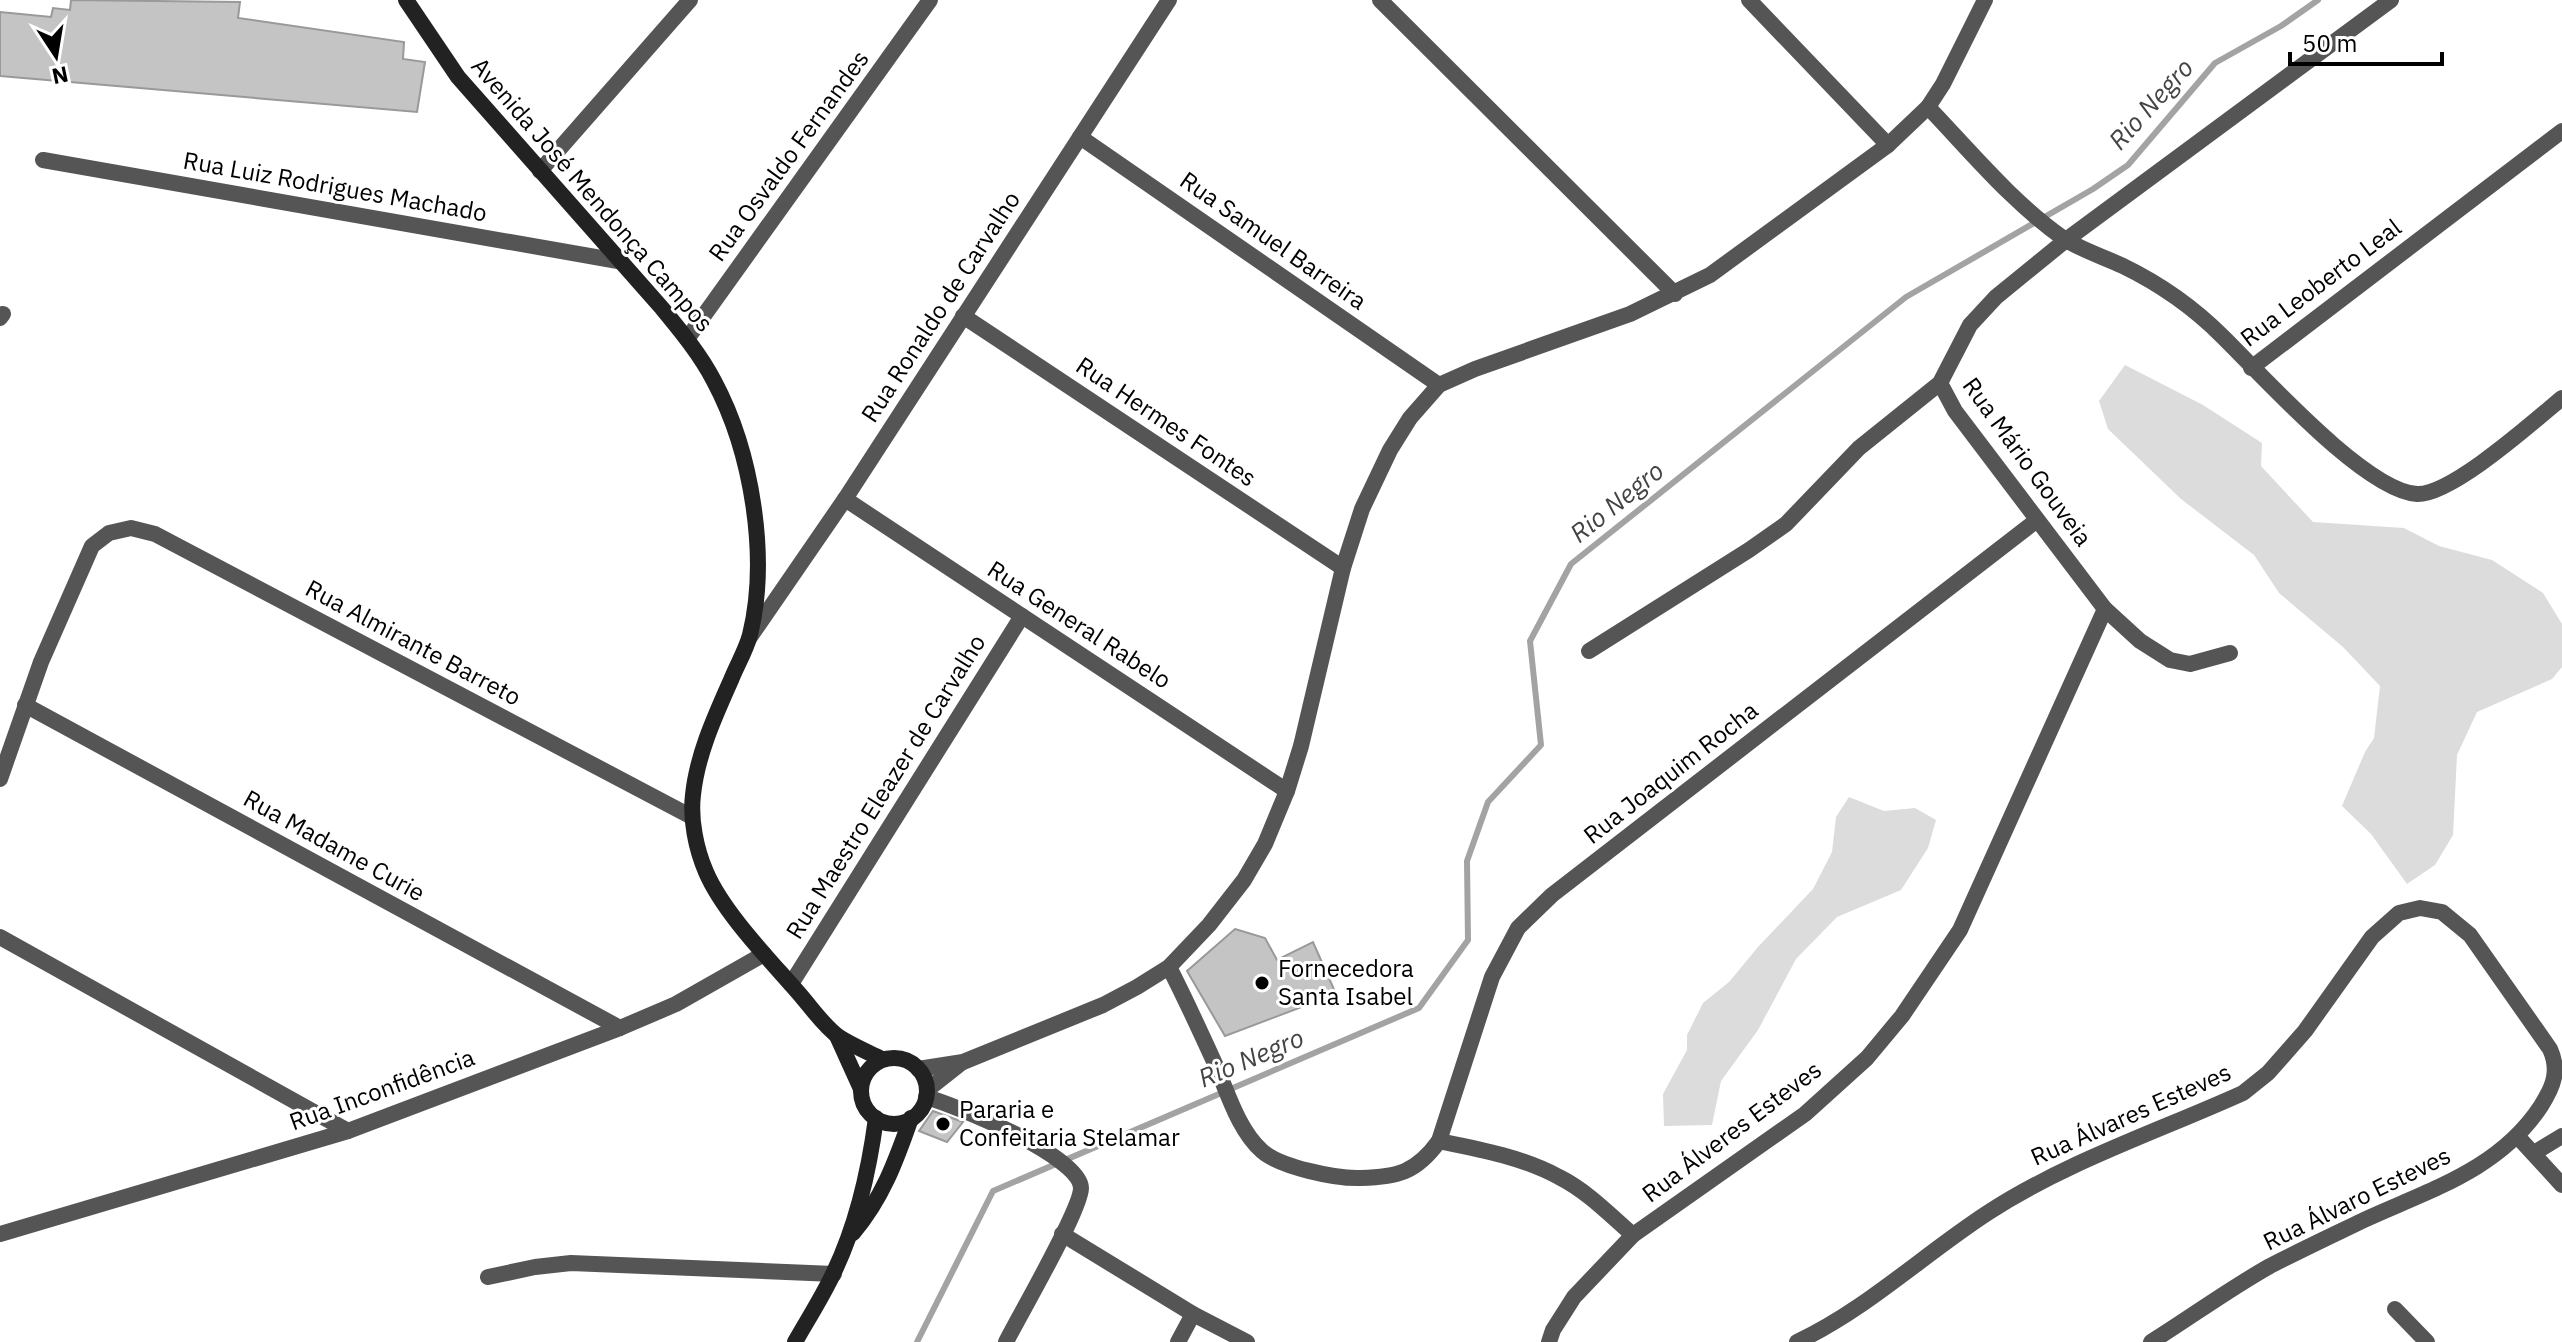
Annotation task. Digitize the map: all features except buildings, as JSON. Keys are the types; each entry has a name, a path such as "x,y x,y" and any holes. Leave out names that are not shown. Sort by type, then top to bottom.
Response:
{"main road":[{"name":"Avenida José Mendonça Campos","path":"406,0 458,77 687,339 720,393 731,418 747,469 757,534 757,588 750,637 703,750 693,793 692,817 706,872 723,901 764,954 837,1036 861,1089"},
{"name":"Avenida José Mendonça Campos","path":"837,1036 882,1059"},
{"path":"895,1057 908,1061 918,1069 926,1093 918,1113 911,1118 900,1123 887,1123 876,1118 864,1106 861,1089 864,1076 871,1066 882,1059 895,1057"},
{"path":"795,1342 834,1274 849,1237 867,1176 876,1118"},
{"path":"849,1237 872,1211 888,1181 911,1118"}],"street":[{"path":"540,171 690,0"},
{"name":"Rua Osvaldo Fernandes","path":"687,339 930,0"},
{"name":"Rua Ronaldo de Carvalho","path":"750,637 845,499 1169,0"},
{"path":"1380,0 1675,294"},
{"path":"1749,0 1888,145"},
{"path":"918,1069 963,1062 1103,1005 1169,967 1209,925 1244,880 1265,844 1287,791 1301,746 1343,568 1362,509 1390,450 1410,418 1439,385 1475,369 1630,314 1710,275 1888,145 1928,107 1943,84 1985,0"},
{"name":"Rua Mário Gouveia","path":"2230,653 2190,664 2170,660 2140,641 2105,609 1955,411 1940,383 1970,325 1996,297 2066,240 2391,0"},
{"name":"Rua Leoberto Leal","path":"1928,107 2017,200 2045,224 2066,240 2125,267 2195,311 2251,368 2562,131"},
{"name":"Rua Samuel Barreira","path":"1080,137 1439,385"},
{"name":"Rua Luiz Rodrigues Machado","path":"43,160 618,261"},
{"name":"Rua Hermes Fontes","path":"963,316 1343,568"},
{"path":"2251,368 2286,398 2316,430 2374,478 2400,492 2421,494 2451,482 2480,465 2562,398"},
{"path":"1589,651 1786,524 1859,448 1940,383"},
{"name":"Rua General Rabelo","path":"845,499 1287,791"},
{"name":"Rua Joaquim Rocha","path":"1439,1141 1492,977 1518,928 1552,895 2037,520"},
{"name":"Rua Almirante Barreto","path":"25,705 92,546 109,533 131,528 155,534 692,817"},
{"name":"Rua Álveres Esteves","path":"1549,1342 1574,1297 1633,1235 1805,1114 1867,1058 1902,1016 1960,930 2105,609"},
{"name":"Rua Maestro Eleazer de Carvalho","path":"791,984 1022,616"},
{"path":"0,779 25,705"},
{"name":"Rua Madame Curie","path":"25,705 620,1028"},
{"name":"Rua Álvares Esteves","path":"1797,1342 1830,1327 1988,1212 2046,1178 2243,1093 2268,1073 2305,1031 2372,937 2399,913 2420,908 2442,912 2470,935 2550,1049 2556,1073"},
{"path":"0,937 348,1131"},
{"name":"Rua Inconfidência","path":"0,1234 348,1131 620,1028 676,1004 764,954"},
{"path":"1169,967 1250,1139 1263,1153 1282,1163 1350,1178 1394,1177 1428,1155 1439,1141 1521,1161 1560,1177 1591,1198 1633,1235"},
{"path":"963,1062 926,1093 992,1122 1041,1149 1069,1168 1081,1185 1079,1197 1062,1234 1006,1342"},
{"name":"Rua Álvaro Esteves","path":"2151,1342 2269,1267 2366,1219 2455,1181 2497,1154 2518,1137 2546,1097 2556,1073"},
{"path":"2534,1153 2562,1136"},
{"path":"2518,1137 2562,1185"},
{"path":"1062,1234 1193,1314 1247,1342"},
{"path":"488,1277 571,1263 834,1274"},
{"path":"2395,1309 2427,1342"},
{"path":"1178,1342 1193,1314"}],"shaded area":[{"path":"2125,365 2203,405 2262,443 2261,466 2313,522 2404,528 2439,546 2492,560 2543,593 2562,624 2562,667 2552,679 2477,712 2457,755 2453,835 2435,865 2407,884 2371,834 2342,806 2374,738 2380,686 2343,647 2279,593 2254,555 2181,499 2108,429 2099,401"},
{"path":"1849,797 1884,811 1915,808 1936,820 1928,848 1901,890 1837,917 1796,959 1758,1030 1721,1081 1712,1125 1664,1126 1663,1094 1687,1050 1687,1035 1703,1003 1729,982 1813,889 1832,852 1836,817"}],"waterway":[{"name":"Rio Negro","path":"917,1342 993,1191 1419,1008 1468,940 1467,861 1488,802 1541,745 1530,641 1571,564 1906,297 2093,189 2128,165 2215,63 2281,26 2318,0"}],"place":[{"name":"Fornecedora Santa Isabel","path":"1262,983"},
{"name":"Pararia e Confeitaria Stelamar","path":"943,1124"}]}
